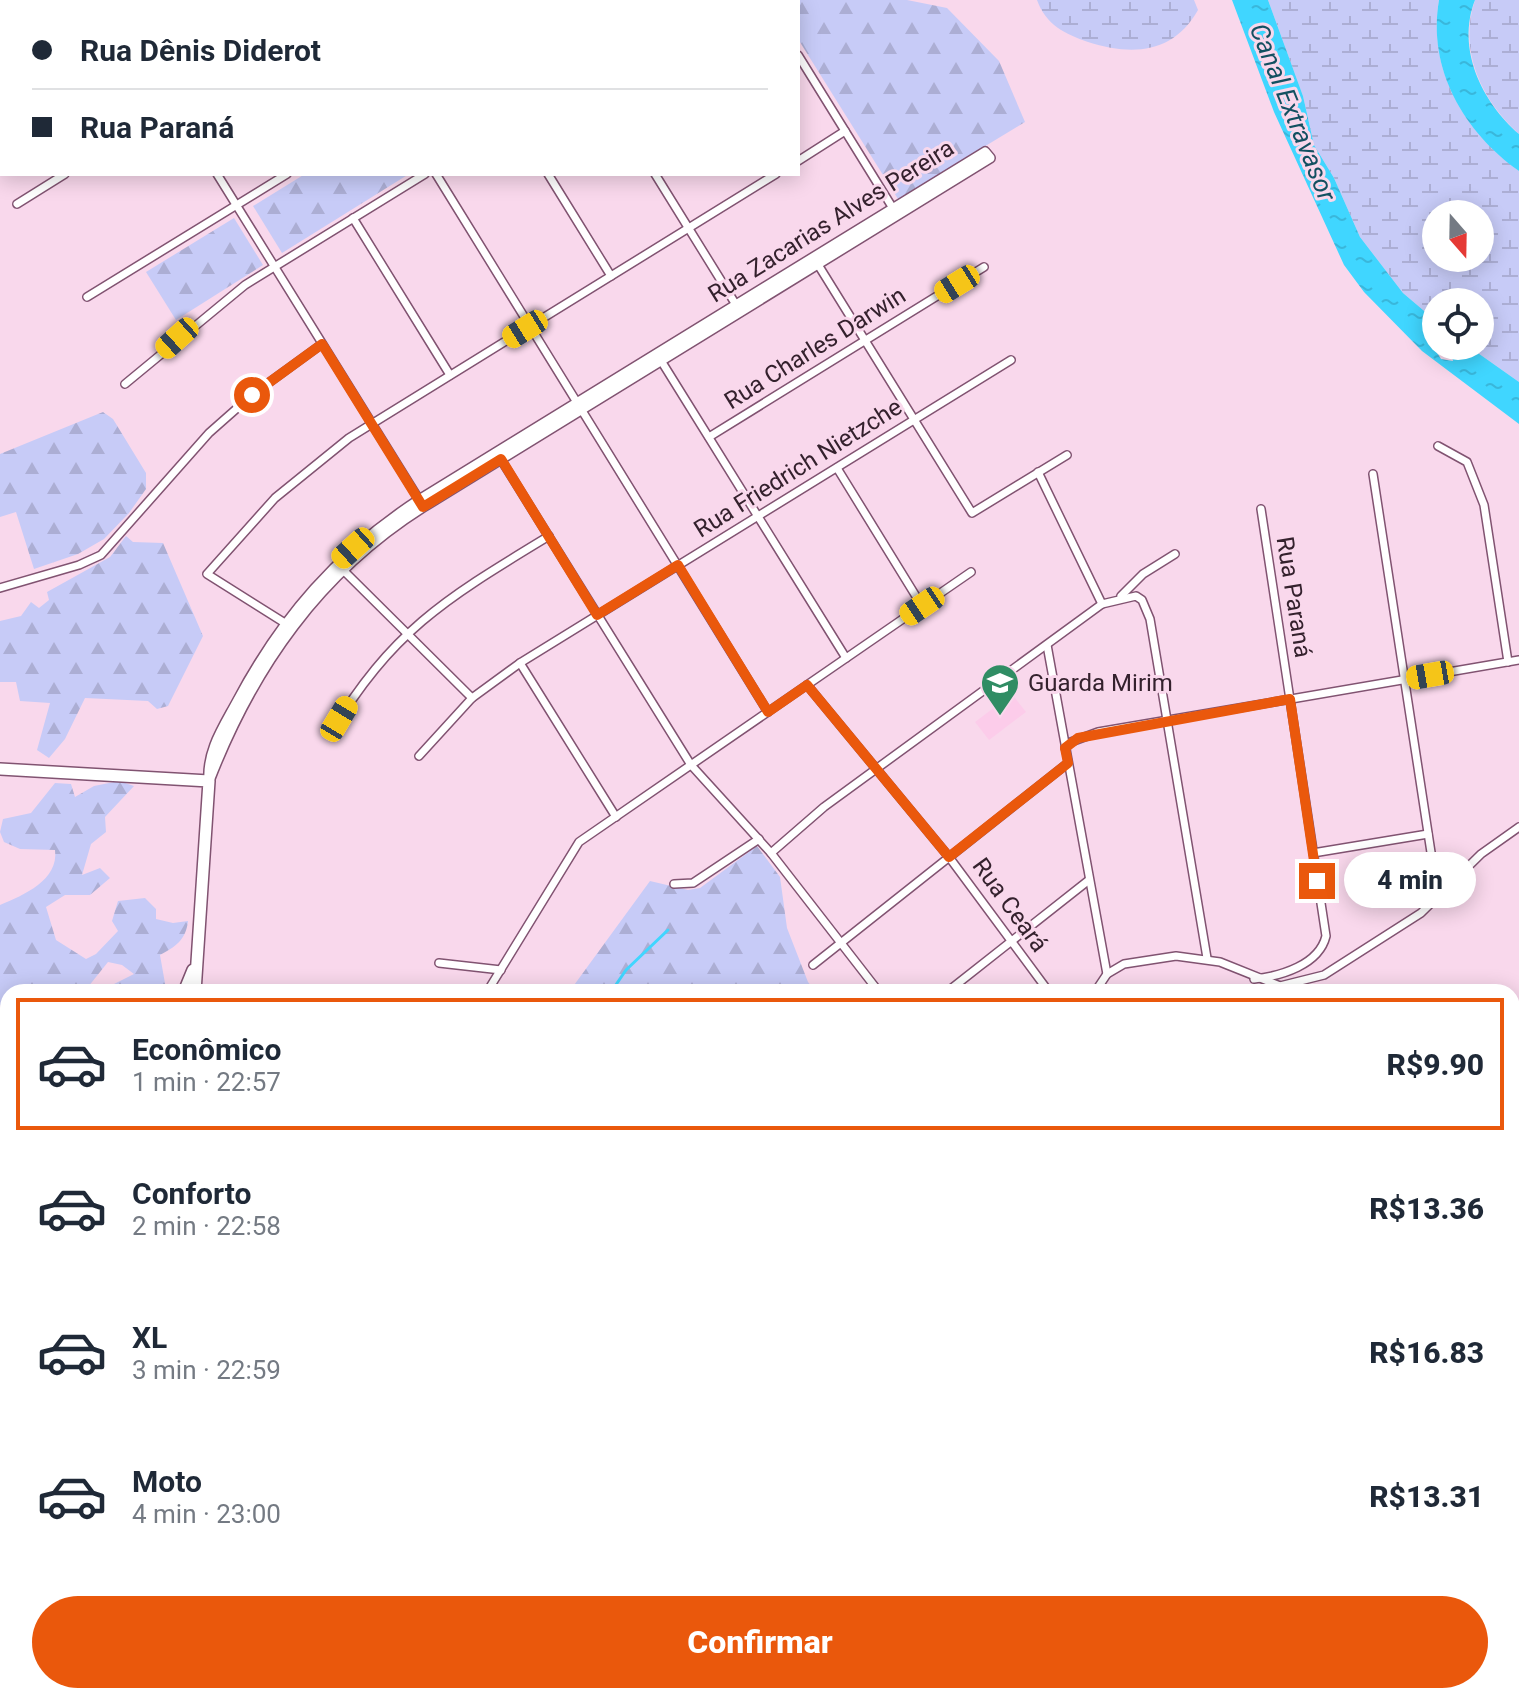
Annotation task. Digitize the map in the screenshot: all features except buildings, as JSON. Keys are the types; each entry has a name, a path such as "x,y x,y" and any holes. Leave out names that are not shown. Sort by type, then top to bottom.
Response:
{"main road":[{"path":"0,769 209,781"},
{"name":"Rua Zacarias Alves Pereira","path":"192,984 198,958 209,781"}],"street":[{"path":"800,58 895,212"},
{"path":"800,160 845,131"},
{"name":"Rua Zacarias Alves Pereira","path":"209,781 226,738 287,625 339,566 421,503 895,212 985,152 990,158 895,212"},
{"path":"17,204 62,176"},
{"path":"218,176 421,503"},
{"path":"87,297 284,176"},
{"path":"125,384 200,319 274,266 422,176"},
{"path":"437,176 768,712"},
{"path":"549,176 611,276"},
{"path":"656,176 738,309"},
{"path":"287,625 207,574 275,498 371,424 765,177"},
{"path":"353,218 450,375"},
{"path":"816,261 972,513 1067,455"},
{"name":"Rua Charles Darwin","path":"709,437 984,267"},
{"path":"0,588 79,565 101,555 209,433 252,395 322,344"},
{"path":"659,357 846,658"},
{"name":"Rua Friedrich Nietzche","path":"419,756 472,698 520,663 1011,360"},
{"path":"1438,446 1467,462 1484,505 1508,662"},
{"path":"499,456 691,765 771,853 873,984"},
{"path":"837,468 922,606"},
{"path":"1038,472 1102,604"},
{"path":"1373,474 1438,898"},
{"name":"Rua Paraná","path":"1254,979 1294,969 1315,955 1325,941 1261,509"},
{"path":"330,734 368,674 406,633 447,599 549,536"},
{"path":"1119,598 1143,574 1175,554"},
{"path":"339,566 472,698"},
{"path":"492,984 579,842 971,572"},
{"path":"771,853 824,807 1102,604 1136,596 1142,600 1150,619 1207,958"},
{"path":"1047,645 1107,974"},
{"path":"1065,748 1088,735 1519,660"},
{"path":"520,663 616,817"},
{"name":"Rua Ceará","path":"807,685 949,857 1043,984"},
{"path":"813,965 1068,763"},
{"path":"1296,984 1324,975 1421,913 1481,854 1519,827"},
{"path":"1313,853 1428,834"},
{"path":"674,884 693,883 759,839"},
{"path":"957,984 1089,880"},
{"path":"1100,984 1107,974 1124,964 1145,959 1207,958 1254,979 1280,984"},
{"path":"439,963 501,970"}],"shaded area":[{"name":"Guarda Mirim","path":"1012,694 1026,712 989,740 975,722"}],"green space":[{"path":"800,0 907,0 947,8 999,61 1025,122 898,199 800,42"},
{"path":"1037,0 1194,0 1198,10 1176,36 1150,48 1136,50 1088,42 1064,32 1051,22"},
{"path":"1268,0 1439,0 1439,50 1454,97 1482,138 1519,171 1519,382 1488,360 1494,360 1494,288 1422,288 1422,309 1403,293 1360,237 1334,178 1314,145 1303,96"},
{"path":"1475,0 1519,0 1519,134 1494,106 1476,73 1469,37"},
{"path":"302,176 406,176 282,253 253,206"},
{"path":"234,218 263,265 176,320 146,272"},
{"path":"103,412 113,419 146,473 146,489 129,513 104,539 78,554 34,569 16,512 0,517 0,454"},
{"path":"126,536 133,542 163,543 203,636 168,706 157,709 148,701 85,698 65,739 49,758 37,750 50,703 20,701 16,682 0,682 0,621 21,616 31,602 39,608 49,600 47,592 110,557"},
{"path":"119,781 134,786 105,817 106,832 91,844 82,875 100,868 110,878 90,895 65,895 46,907 56,940 86,959 96,954 118,931 112,921 118,901 145,898 156,909 156,919 173,923 188,921 179,942 160,955 165,984 114,984 134,974 122,965 108,962 90,984 0,984 0,905 38,885 46,878 55,861 55,850 20,849 4,842 0,832 3,819 31,813 55,783 71,784 75,797 94,786"},
{"path":"757,846 780,877 787,928 810,984 575,984 650,881 688,890 700,888"}],"water":[{"name":"Canal Extravasor","path":"1232,0 1268,0 1303,96 1314,145 1334,178 1360,237 1403,293 1422,309 1422,351 1364,292 1344,265 1274,112"},
{"path":"1439,0 1475,0 1470,19 1471,55 1484,90 1519,134 1519,171 1482,138 1454,97 1439,50"},
{"path":"1434,360 1488,360 1519,382 1519,424"}],"waterway":[{"path":"616,984 626,970 668,930"}],"place":[{"name":"Guarda Mirim","path":"1000,717"}],"route":[{"path":"252,395 322,344 423,507 501,459 597,615 678,565 768,712 807,685 949,857 1068,763 1065,748 1078,738 1290,699 1317,881"}]}
